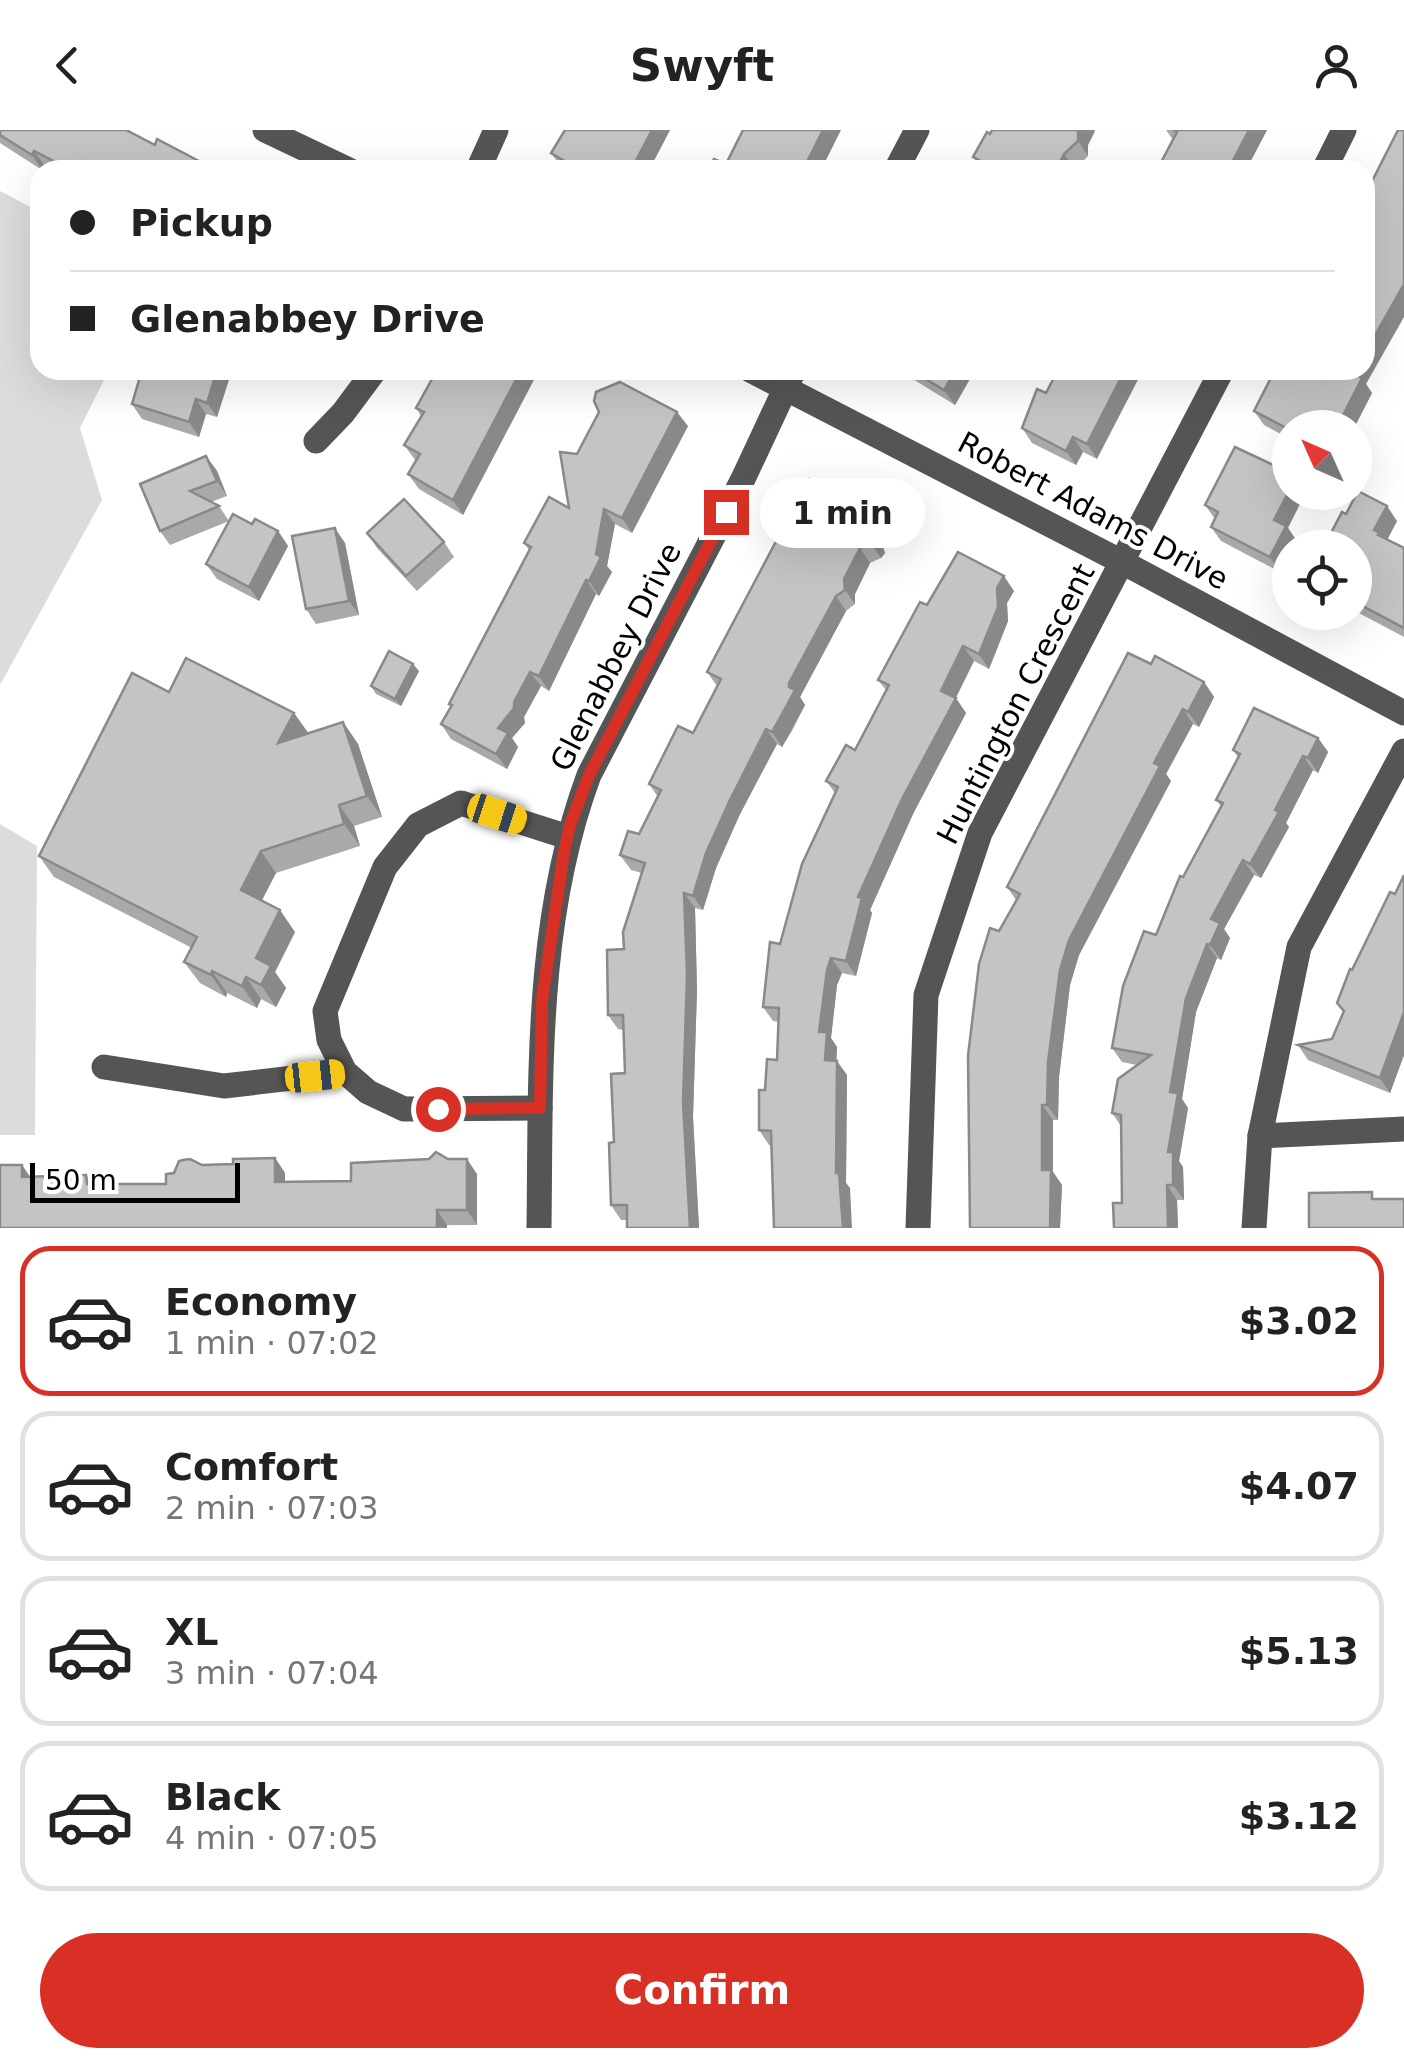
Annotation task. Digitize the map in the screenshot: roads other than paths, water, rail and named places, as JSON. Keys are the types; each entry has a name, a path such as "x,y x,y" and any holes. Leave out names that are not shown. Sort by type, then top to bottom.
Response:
{"street":[{"path":"265,130 328,160"},
{"path":"482,160 496,130"},
{"path":"901,160 917,130"},
{"path":"1329,160 1344,130"},
{"path":"316,441 368,380"},
{"name":"Glenabbey Drive","path":"538,1228 542,1000 568,837 589,775 789,380"},
{"name":"Robert Adams Drive","path":"794,380 1124,564 1404,713"},
{"name":"Huntington Crescent","path":"918,1228 926,996 980,834 1217,380"},
{"path":"1254,1228 1260,1136 1299,947 1404,751"},
{"path":"540,1108 404,1109 368,1092 345,1072 330,1040 325,1011 385,867 418,825 461,803 568,837"},
{"path":"104,1067 224,1086 345,1072"},
{"path":"1260,1136 1404,1128"}]}
